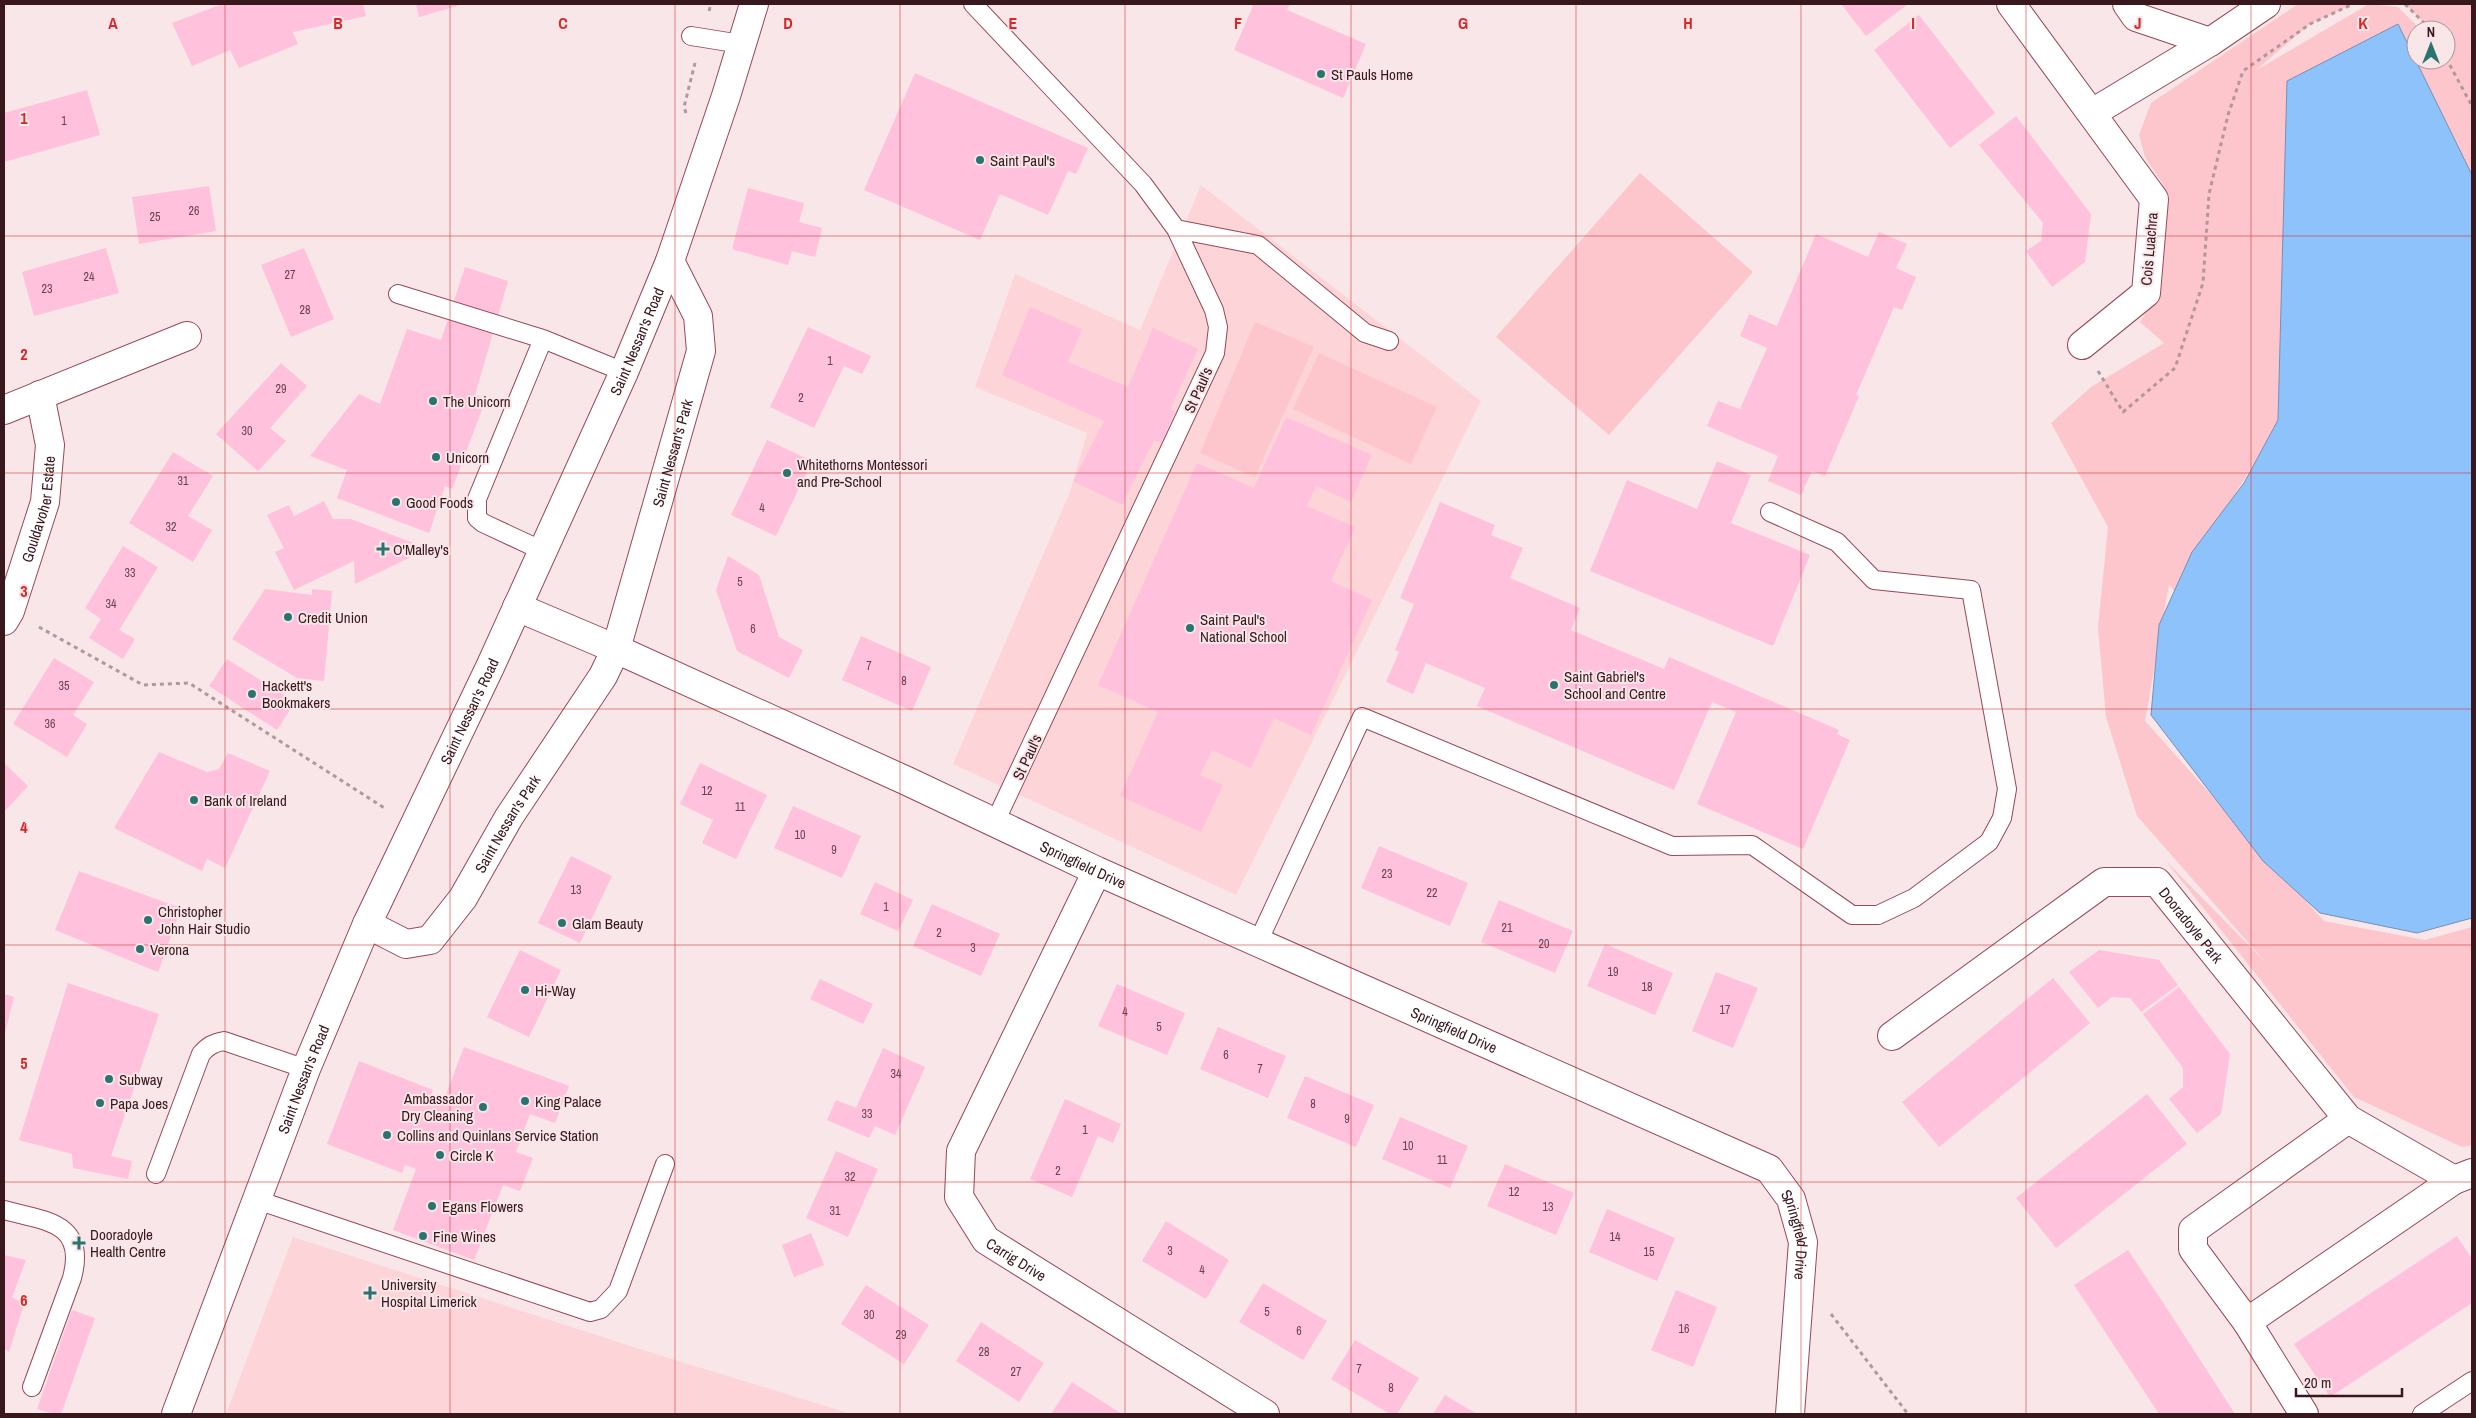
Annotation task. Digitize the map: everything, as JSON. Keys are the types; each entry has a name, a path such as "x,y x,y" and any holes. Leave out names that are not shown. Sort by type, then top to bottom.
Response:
{"street":[{"name":"Saint Nessan's Road","path":"176,1414 306,1069 367,924 415,827 543,551 624,372 670,261 754,4"},
{"name":"Cois Luachra","path":"2010,4 2154,199 2146,292 2082,345"},
{"path":"2127,4 2136,17 2210,42"},
{"path":"2092,113 2210,42 2266,4"},
{"name":"Saint Nessan's Park","path":"367,924 406,944 430,940 463,898 509,817 603,676 616,649 701,351 698,316 670,261"},
{"path":"4,410 187,336"},
{"name":"Gouldavoher Estate","path":"7,616 45,502 50,445 40,395"},
{"path":"517,607 616,649"},
{"name":"Springfield Drive","path":"616,649 907,781 1097,871 1769,1169 1791,1199 1802,1242 1790,1414"},
{"name":"Carrig Drive","path":"1097,871 961,1151 959,1197 986,1240 1265,1414"},
{"name":"Dooradoyle Park","path":"1892,1036 2104,882 2157,882 2348,1119 2393,1146 2463,1176"},
{"path":"2304,1414 2247,1322 2193,1249 2193,1230 2348,1119"},
{"name":"Dooradoyle Park","path":"2247,1322 2463,1176"}],"lane":[{"name":"St Paul's","path":"974,4 1143,184 1176,229 1214,310 1218,327 1215,353 995,822"},
{"path":"691,36 741,44"},
{"path":"1176,229 1258,245 1365,333 1389,341"},
{"path":"398,294 543,339 624,372"},
{"path":"543,339 477,499 476,509 477,518 483,523 543,551"},
{"path":"1258,942 1362,716 1672,846 1752,845 1852,915 1878,915 1914,898 1989,842 2002,818 2007,789 1971,590 1874,580 1837,542 1770,512"},
{"path":"156,1174 201,1054 207,1047 224,1041 306,1069"},
{"path":"257,1200 590,1312 601,1310 618,1290 666,1164"},
{"path":"4,1210 50,1223 64,1230 72,1239 76,1250 77,1260 72,1278 32,1387"},
{"path":"2422,1414 2472,1381"}],"path":[{"path":"2082,345 2123,412 2176,368 2204,283 2209,194 2228,115 2243,71 2310,24 2353,4"},
{"path":"2405,4 2421,20"},
{"path":"2452,70 2472,106"},
{"path":"7,616 143,685 189,683 415,827"},
{"path":"1830,1312 1908,1414"}],"shaded area":[{"path":"2298,4 2353,4 2310,24 2255,71 2369,4 2398,7 2411,20 2406,20 2406,40 2398,24 2287,81 2278,420 2257,459 2174,591 2169,584 2145,721 2324,921 2425,940 2472,927 2472,1145 2462,1147 2354,1097 2165,860 2268,965 2137,816 2106,717 2098,627 2108,527 2051,423 2091,387 2164,343 2140,322 2160,291 2168,209 2162,183 2145,157 2139,135 2151,103"},
{"path":"2405,4 2472,4 2472,175 2421,70 2456,70 2456,20 2421,20"},
{"path":"1640,173 1753,272 1609,435 1496,337"},
{"name":"Saint Paul's National School","path":"1201,185 1481,401 1236,895 953,764 1070,492 1087,433 975,387 1015,274 1140,330"},
{"path":"1255,322 1314,347 1255,477 1200,453"},
{"path":"1319,353 1437,407 1411,464 1293,409"},
{"name":"University Hospital Limerick","path":"293,1237 643,1350 851,1414 226,1414"}],"water":[{"path":"2398,24 2406,40 2406,70 2421,70 2472,175 2472,918 2417,933 2320,913 2263,861 2151,715 2159,625 2192,552 2244,483 2278,420 2287,81"}],"building":[{"path":"222,4 363,4 366,16 293,32 298,44 239,68 230,50 192,66 172,23"},
{"path":"416,4 464,4 419,17"},
{"name":"St Pauls Home","path":"1248,4 1290,4 1287,10 1366,44 1343,98 1234,50 1253,6"},
{"path":"1841,4 1908,4 1866,36"},
{"path":"1919,15 1995,113 1950,148 1874,50"},
{"name":"Saint Paul's","path":"915,73 1088,148 1076,174 1068,171 1048,215 1000,194 980,240 864,190"},
{"path":"87,90 100,135 4,162 4,113"},
{"path":"2016,116 2091,214 2085,262 2052,287 2026,251 2041,241 2043,223 1979,145"},
{"path":"209,186 216,231 139,244 132,197"},
{"path":"748,188 804,203 799,222 822,228 815,257 792,251 788,265 732,249"},
{"path":"1879,232 1907,244 1896,268 1916,277 1902,310 1894,307 1856,395 1859,396 1825,476 1812,471 1801,495 1768,481 1778,456 1707,426 1718,401 1740,409 1767,348 1740,336 1749,314 1777,326 1816,234 1868,257"},
{"path":"106,248 119,293 34,316 22,272"},
{"path":"304,248 334,319 291,337 261,265"},
{"name":"The Unicorn","path":"465,267 508,281 475,395 486,399 452,489 445,486 429,533 337,498 347,470 310,456 359,394 380,404 407,329 441,340"},
{"path":"1030,307 1082,329 1068,362 1128,387 1153,328 1198,349 1170,410 1175,411 1161,443 1154,440 1122,505 1073,481 1104,421 1002,375"},
{"path":"808,327 871,356 862,374 844,366 814,428 770,407"},
{"path":"281,363 307,386 270,428 286,441 258,471 216,434"},
{"name":"Saint Paul's National School","path":"1286,417 1372,455 1351,502 1316,486 1307,506 1355,527 1331,581 1372,600 1311,735 1274,718 1251,768 1212,750 1200,775 1223,785 1201,832 1120,796 1158,712 1098,685 1197,463 1254,488"},
{"path":"767,440 812,461 776,536 731,515"},
{"path":"173,452 213,476 188,516 212,530 193,562 129,523"},
{"path":"1717,461 1751,475 1731,523 1810,555 1773,646 1590,571 1627,480 1697,509"},
{"path":"324,501 333,519 351,519 416,544 419,553 355,584 354,561 294,590 275,552 284,548 267,515 289,505 294,516"},
{"path":"1440,502 1495,525 1491,535 1523,548 1510,578 1580,608 1571,630 1664,669 1669,657 1839,730 1837,734 1850,740 1803,849 1697,804 1736,712 1712,702 1674,790 1477,706 1485,688 1426,663 1413,694 1386,682 1399,652 1395,650 1414,604 1400,598"},
{"path":"123,546 158,567 119,630 135,639 123,659 89,638 101,619 85,608"},
{"path":"728,556 759,575 779,637 803,650 789,678 737,651 716,590"},
{"name":"Credit Union","path":"265,589 312,595 312,589 332,591 324,681 297,678 232,639"},
{"path":"861,636 931,667 912,711 842,680"},
{"path":"54,658 94,682 73,715 87,724 67,757 13,724"},
{"name":"Hackett's Bookmakers","path":"227,659 295,702 277,730 209,686"},
{"name":"Bank of Ireland","path":"159,752 207,772 219,769 228,753 270,771 225,868 207,859 202,871 114,828"},
{"path":"4,763 28,786 4,812"},
{"path":"700,763 767,795 736,859 702,843 713,820 680,804"},
{"path":"793,806 861,836 842,878 774,848"},
{"path":"1379,846 1468,883 1450,926 1361,888"},
{"path":"571,856 612,876 580,943 538,923"},
{"path":"79,871 181,908 158,972 55,930"},
{"path":"875,882 913,900 898,931 860,914"},
{"path":"1499,900 1573,931 1555,973 1481,942"},
{"path":"932,904 1000,934 981,976 913,946"},
{"path":"1605,944 1673,973 1655,1015 1587,986"},
{"path":"520,950 561,970 529,1037 487,1017"},
{"path":"2099,950 2159,960 2178,985 2141,1012 2130,998 2112,997 2098,1008 2069,972"},
{"path":"1716,972 1758,988 1733,1048 1692,1031"},
{"path":"2053,978 2090,1023 1939,1147 1902,1102"},
{"path":"820,979 873,1004 863,1024 810,999"},
{"path":"68,983 159,1014 111,1156 132,1161 128,1179 73,1168 72,1154 19,1140"},
{"path":"1117,984 1185,1013 1167,1055 1098,1026"},
{"path":"2179,987 2230,1054 2221,1114 2197,1133 2169,1099 2183,1087 2183,1068 2143,1014"},
{"path":"4,994 14,997 4,1037"},
{"path":"1218,1027 1286,1056 1268,1098 1200,1069"},
{"name":"Circle K","path":"464,1047 569,1086 555,1123 530,1114 516,1152 533,1158 520,1191 503,1185 474,1260 393,1230 416,1169 405,1165 402,1173 327,1144 359,1061 433,1090 429,1100 442,1105"},
{"path":"883,1048 925,1067 895,1135 875,1126 869,1138 827,1120 836,1100 856,1108"},
{"path":"1305,1076 1374,1105 1356,1147 1287,1118"},
{"path":"2147,1094 2187,1144 2056,1248 2016,1198"},
{"path":"1065,1099 1121,1124 1113,1143 1098,1136 1072,1197 1030,1179"},
{"path":"1400,1117 1468,1146 1450,1188 1382,1159"},
{"path":"836,1151 878,1169 848,1237 806,1218"},
{"path":"1505,1164 1574,1193 1556,1235 1487,1206"},
{"path":"1607,1209 1675,1238 1657,1281 1589,1252"},
{"path":"1166,1221 1229,1260 1206,1299 1142,1261"},
{"path":"811,1233 824,1265 794,1277 782,1245"},
{"path":"2457,1236 2472,1259 2472,1303 2330,1397 2294,1344"},
{"path":"2128,1250 2235,1414 2159,1414 2074,1285"},
{"path":"4,1255 26,1260 12,1297 24,1304 9,1352 4,1349"},
{"path":"1263,1283 1327,1321 1303,1360 1239,1322"},
{"path":"866,1285 929,1325 904,1364 841,1324"},
{"path":"1676,1290 1717,1307 1693,1367 1651,1350"},
{"path":"72,1310 95,1318 61,1414 54,1414 37,1409"},
{"path":"981,1322 1044,1363 1019,1402 956,1361"},
{"path":"1355,1340 1419,1378 1397,1414 1390,1414 1331,1379"},
{"path":"1072,1382 1103,1402 1122,1414 1051,1414"},
{"path":"1445,1395 1477,1414 1433,1414"}],"place":[{"name":"St Pauls Home","path":"1321,74"},
{"name":"Saint Paul's","path":"980,160"},
{"name":"The Unicorn","path":"433,401"},
{"name":"Unicorn","path":"436,457"},
{"name":"Whitethorns Montessori and Pre-School","path":"787,473"},
{"name":"Good Foods","path":"396,502"},
{"name":"O'Malley's","path":"383,549"},
{"name":"Credit Union","path":"288,617"},
{"name":"Saint Paul's National School","path":"1190,628"},
{"name":"Saint Gabriel's School and Centre","path":"1554,685"},
{"name":"Hackett's Bookmakers","path":"252,694"},
{"name":"Bank of Ireland","path":"194,800"},
{"name":"Christopher John Hair Studio","path":"148,920"},
{"name":"Glam Beauty","path":"562,923"},
{"name":"Verona","path":"140,949"},
{"name":"Hi-Way","path":"525,990"},
{"name":"Subway","path":"109,1079"},
{"name":"King Palace","path":"525,1101"},
{"name":"Papa Joes","path":"100,1103"},
{"name":"Ambassador Dry Cleaning","path":"483,1107"},
{"name":"Collins and Quinlans Service Station","path":"387,1135"},
{"name":"Circle K","path":"440,1155"},
{"name":"Egans Flowers","path":"432,1206"},
{"name":"Fine Wines","path":"423,1236"},
{"name":"Dooradoyle Health Centre","path":"79,1243"},
{"name":"University Hospital Limerick","path":"370,1293"}]}
